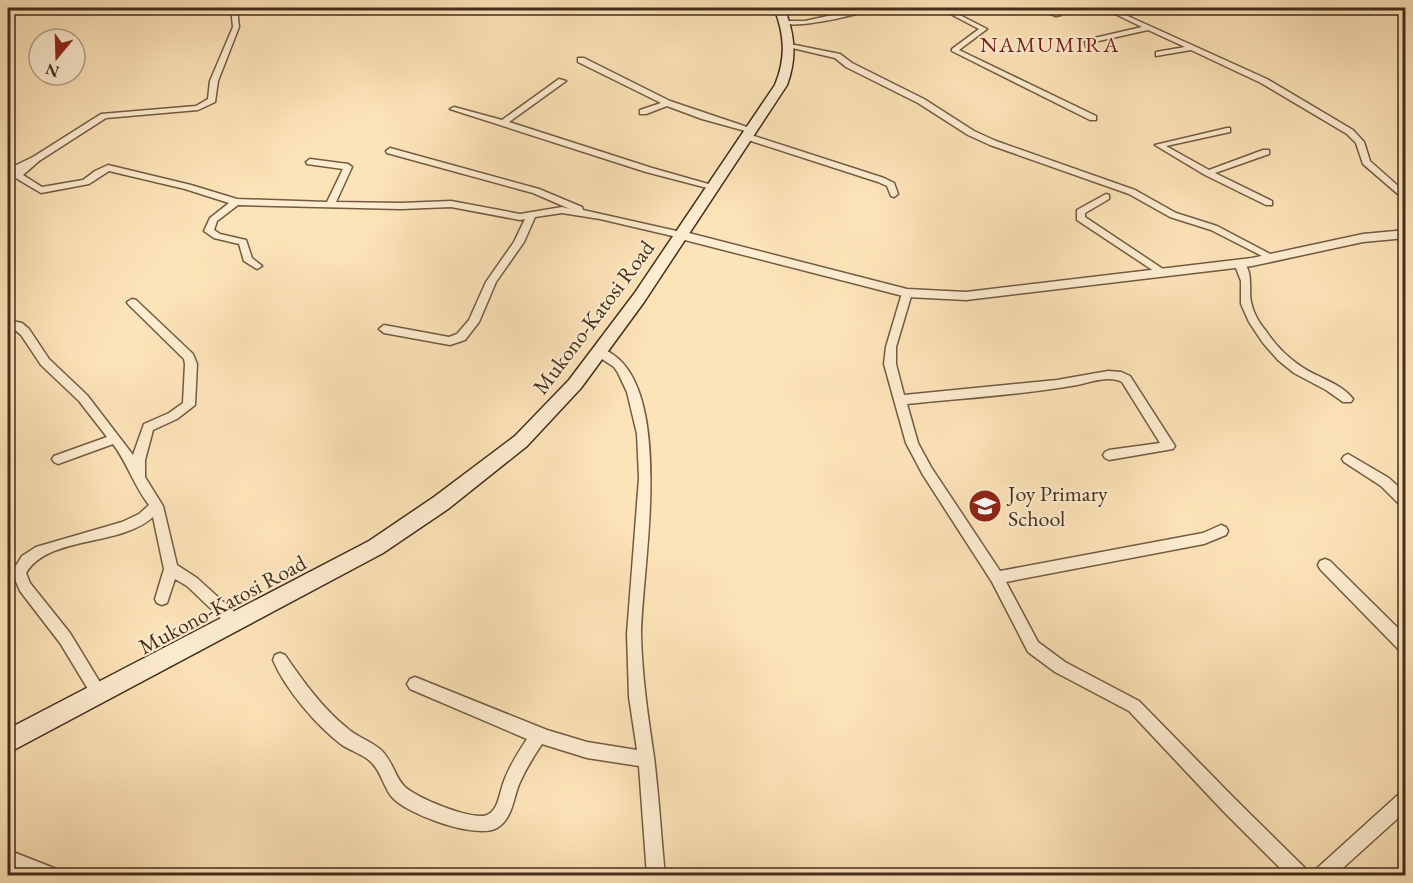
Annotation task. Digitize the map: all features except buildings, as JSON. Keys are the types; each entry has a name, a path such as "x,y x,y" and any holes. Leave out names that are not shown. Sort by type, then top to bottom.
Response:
{"main road":[{"name":"Mukono-Katosi Road","path":"8,741 376,547 469,483 521,441 569,392 600,352 715,187 787,73 790,46 783,15"}],"street":[{"path":"8,172 36,159 104,116 198,108 212,100 214,81 236,27 234,8"},
{"path":"783,15 805,23 870,8"},
{"path":"942,8 984,29 954,50 1093,118"},
{"path":"1039,8 1058,15"},
{"path":"1106,8 1264,81 1350,132 1360,142 1366,162 1406,198"},
{"path":"1088,46 1088,42 1092,40 1149,28"},
{"path":"790,46 831,54 921,100 971,133 993,143 1132,192 1173,215 1214,228 1271,257"},
{"path":"1160,54 1190,48"},
{"path":"581,60 667,103 881,180 891,185 894,194"},
{"path":"504,123 562,81"},
{"path":"627,95 642,90"},
{"path":"643,112 667,103"},
{"path":"454,109 656,173 715,187"},
{"path":"1227,130 1159,145 1208,173 1269,203"},
{"path":"390,151 536,191 588,214"},
{"path":"1208,173 1266,152"},
{"path":"36,159 17,175 41,190 86,182 108,168 178,184 236,202 401,206 451,204 520,217 562,210 681,235 926,296 966,296 1163,273 1239,263 1363,238 1406,234"},
{"path":"310,162 348,167 331,203"},
{"path":"1106,197 1080,212 1080,218 1163,273"},
{"path":"236,202 213,220 208,231 243,242 247,259 258,266"},
{"path":"384,329 450,341 461,337 474,322 491,282 519,242 531,216"},
{"path":"1239,263 1247,282 1244,290 1247,306 1266,337 1291,365 1314,380 1340,392 1347,399"},
{"path":"907,293 891,347 891,373 919,459 997,578 1033,647 1060,667 1134,706 1301,876"},
{"path":"132,302 185,351 190,364 189,405 173,416 148,427 136,471"},
{"path":"8,323 18,326 25,332 45,362 83,398 126,452 145,492 157,506 171,569 162,600"},
{"path":"600,352 618,364 623,371 633,392 643,434 645,478 634,634 637,697 646,759 656,876"},
{"path":"900,400 1057,384 1108,375 1120,376 1126,379 1169,446 1109,455"},
{"path":"58,459 115,439"},
{"path":"1348,459 1384,482 1406,502"},
{"path":"99,694 65,638 25,587 19,572 21,566 43,549 133,525 150,514 157,506"},
{"path":"997,578 1166,546 1204,538 1221,531"},
{"path":"1324,564 1406,647"},
{"path":"171,569 192,582 236,622"},
{"path":"280,660 292,679 335,726 349,739 379,759 399,792 426,808 476,824 489,824 500,816 506,806 511,781 539,735"},
{"path":"415,684 443,692 493,717 539,735 600,753 646,759"},
{"path":"1321,876 1406,799"},
{"path":"8,859 53,876"}],"place":[{"name":"Joy Primary School","path":"985,506"}],"district":[{"name":"NAMUMIRA","path":"1050,44"}]}
